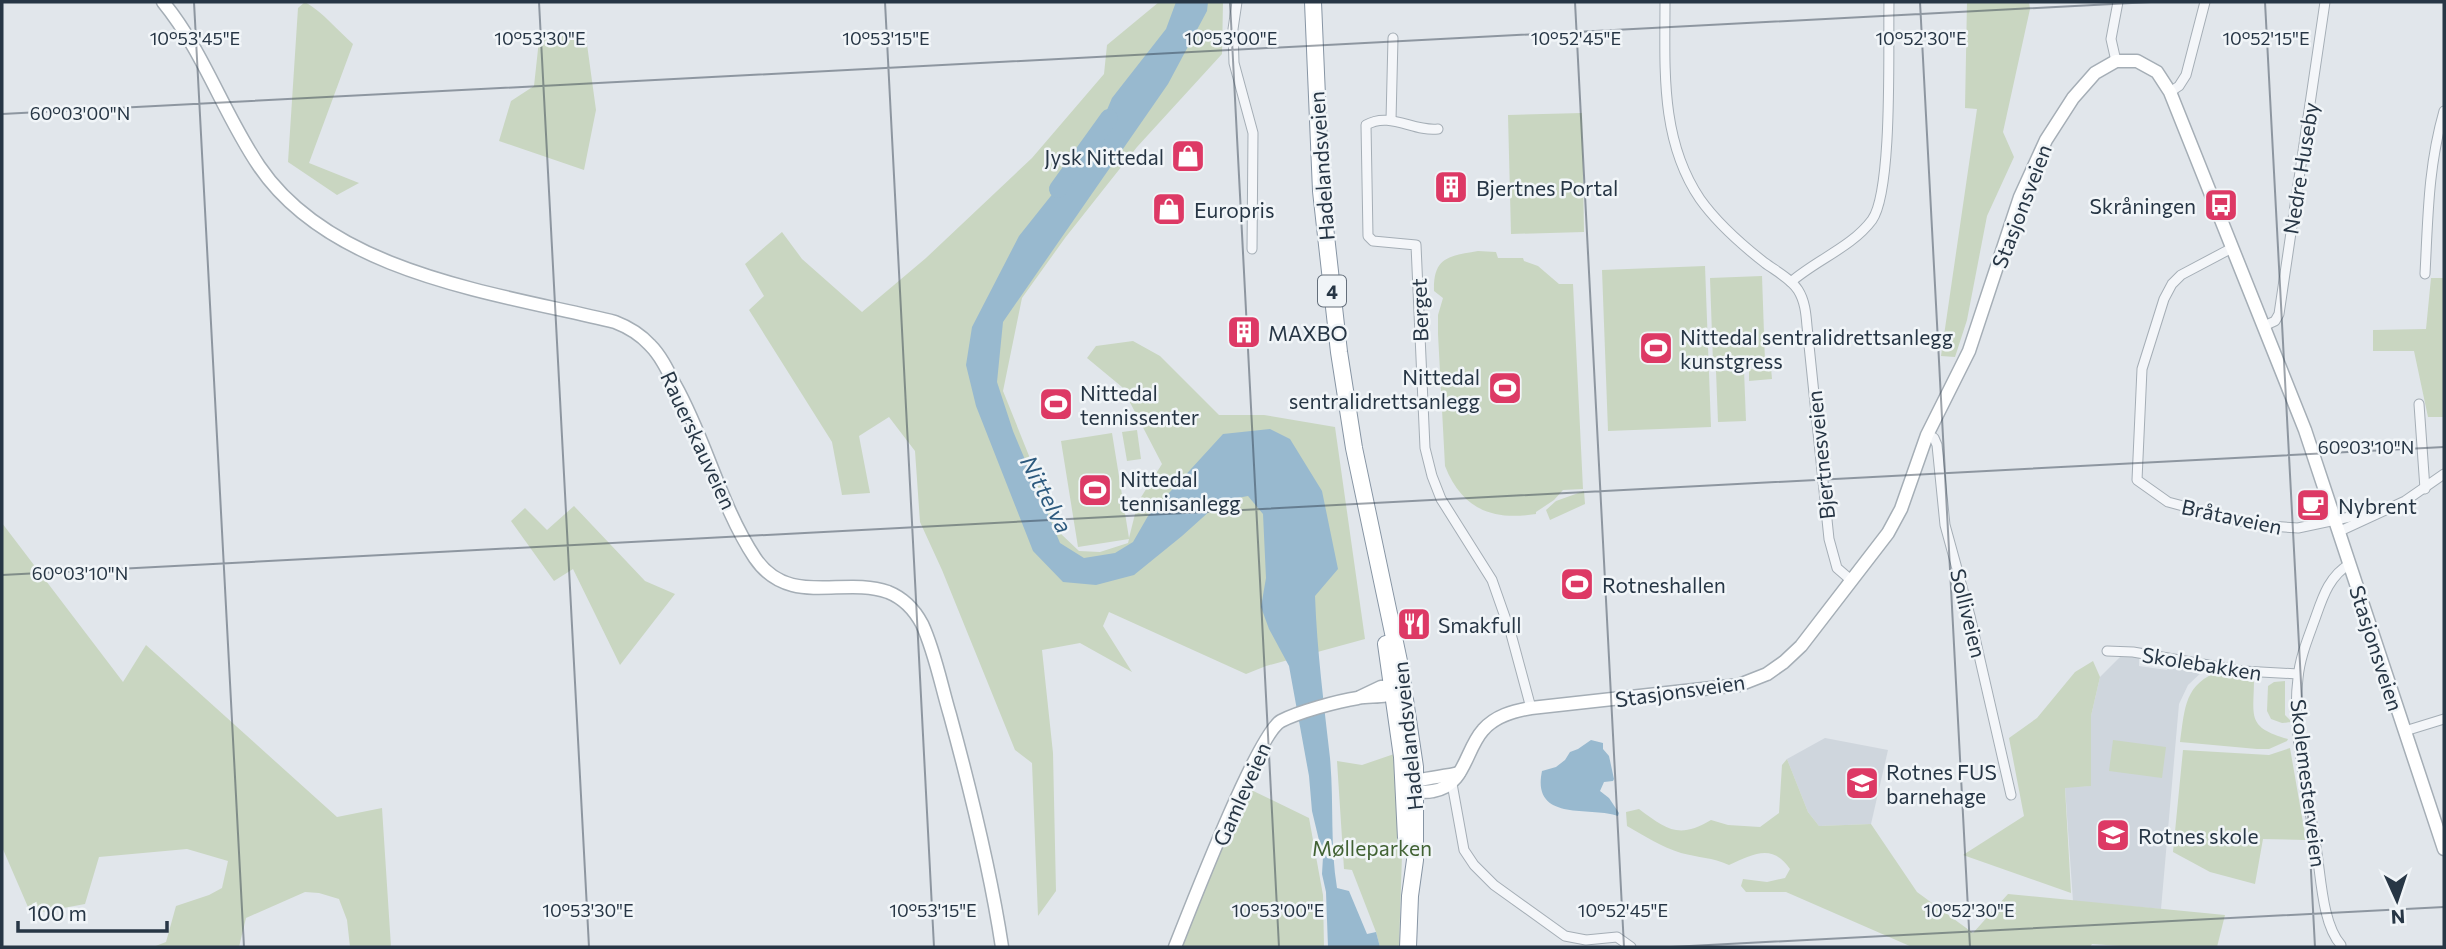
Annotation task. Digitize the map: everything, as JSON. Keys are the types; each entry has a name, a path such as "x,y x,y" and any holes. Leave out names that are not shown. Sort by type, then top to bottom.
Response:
{"highway":[{"name":"Hadelandsveien","path":"1313,2 1320,166 1332,298 1349,418 1380,577 1380,602 1412,786 1408,947"}],"main road":[{"name":"Rauerskauveien","path":"163,2 196,48 237,129 260,167 278,191 301,211 348,244 412,272 615,322 626,327 649,343 664,364 687,406 741,534 758,562 769,572 796,586 813,589 871,588 900,597 912,608 929,643 967,774 1002,947"},
{"name":"Stasjonsveien","path":"1454,777 1467,762 1485,727 1503,715 1531,708 1740,685 1759,678 1784,662 1801,646 1881,544 1901,509 1927,435 1969,351 2016,206 2042,148 2068,105 2088,80 2116,61 2137,61 2150,66 2162,78 2170,92 2305,430 2444,849"},
{"name":"Gamleveien","path":"1175,947 1270,730 1280,722 1359,697 1372,689 1396,689"},
{"path":"1412,786 1438,790 1454,777"}],"street":[{"path":"1237,2 1233,29 1234,63 1253,133 1252,249"},
{"path":"1665,2 1667,104 1672,135 1684,168 1701,200 1721,223 1791,282 1860,233 1880,204 1884,167 1889,2"},
{"path":"2116,61 2111,39 2118,2"},
{"path":"2170,92 2179,86 2186,75 2204,2"},
{"name":"Nedre Huseby","path":"2264,326 2275,321 2279,314 2325,2"},
{"path":"1393,38 1391,120 1427,130 1438,129"},
{"path":"2425,274 2430,169 2444,111"},
{"name":"Berget","path":"1391,120 1379,119 1366,125 1368,236 1373,241 1416,245 1424,448 1441,499 1492,580 1511,634 1531,708"},
{"name":"Bråtaveien","path":"2232,248 2181,275 2172,284 2164,299 2142,369 2137,480 2168,502 2255,525 2289,529 2336,526 2358,515 2373,515 2405,501 2444,474"},
{"name":"Bjertnesveien","path":"1791,282 1800,293 1806,316 1830,545 1837,568 1852,582"},
{"path":"2419,404 2424,489"},
{"name":"Solliveien","path":"1927,435 1934,438 1937,445 1945,525 1980,656 2011,795"},
{"name":"Skolemesterveien","path":"2330,947 2332,932 2298,726 2298,674 2319,608 2333,576 2350,564"},
{"name":"Skolebakken","path":"2106,651 2133,652 2243,671 2298,674"},
{"path":"2405,732 2444,719"},
{"path":"1454,777 1464,849 1474,865 1494,885 1565,936 1586,940 1617,937 1631,947"},
{"name":"Skolemesterveien","path":"2332,932 2341,944"}],"shaded area":[{"path":"2123,654 2139,655 2139,666 2167,670 2169,661 2205,669 2188,685 2179,704 2161,909 2073,901 2065,787 2091,786 2091,716 2100,677"},
{"path":"1825,738 1888,750 1871,824 1819,826 1808,812 1787,759"}],"green space":[{"path":"305,2 353,44 309,163 359,183 337,195 288,162 298,8"},
{"path":"1159,2 1223,2 1222,54 1137,147 1065,238 1022,298 1003,391 1060,533 1079,551 1100,552 1128,543 1129,539 1078,547 1061,441 1112,433 1129,538 1138,502 1162,464 1122,387 1087,358 1096,346 1133,341 1160,356 1219,415 1264,415 1335,427 1365,639 1246,674 1109,612 1103,626 1132,672 1080,643 1042,650 1053,753 1056,891 1038,916 1032,763 1015,750 920,522 915,451 889,417 859,436 870,493 842,495 832,442 749,310 764,296 745,264 782,232 802,259 862,312 926,258 1032,158 1104,74 1107,45"},
{"path":"1967,2 2029,2 2030,9 2003,132 2014,157 1987,216 1967,320 1955,357 1941,356 1977,109 1965,108"},
{"path":"540,31 586,37 596,110 584,170 499,141 511,101 534,86"},
{"path":"1582,113 1584,232 1511,234 1508,115"},
{"path":"1478,251 1496,252 1498,258 1523,258 1524,261 1538,266 1559,284 1573,284 1583,489 1563,490 1536,514 1506,516 1480,509 1460,493 1445,466 1438,334 1438,315 1443,298 1434,291 1434,280 1436,271 1445,260"},
{"name":"Nittedal sentralidrettsanlegg kunstgress","path":"1705,266 1711,427 1608,431 1602,270"},
{"path":"1762,276 1765,362 1713,363 1710,278"},
{"path":"2431,278 2444,278 2444,417 2428,417 2414,351 2373,351 2373,330 2426,329"},
{"path":"1771,368 1772,379 1749,381 1749,369"},
{"path":"1744,370 1746,421 1718,422 1716,371"},
{"path":"1137,430 1141,459 1127,461 1122,432"},
{"path":"1584,491 1585,504 1550,520 1546,510 1556,501"},
{"path":"574,506 645,581 675,594 620,665 573,569 554,581 511,521 525,508 547,530"},
{"path":"2,523 123,682 146,645 337,817 382,808 391,947 350,947 347,920 339,899 305,892 246,918 239,947 153,947 166,942 176,906 222,888 228,861 187,849 99,857 85,904 31,914 2,847"},
{"path":"2093,661 2100,677 2091,716 2091,786 2065,788 2071,893 1963,855 2024,816 2009,738 2037,718 2075,672"},
{"path":"2221,671 2252,675 2255,719 2265,730 2288,739 2287,741 2269,749 2180,742 2188,698 2200,682"},
{"path":"2285,681 2285,715 2292,722 2282,723 2271,719 2267,711 2268,686 2274,682"},
{"path":"2113,740 2166,747 2162,778 2109,771"},
{"path":"2290,748 2306,840 2263,839 2255,884 2210,872 2173,852 2183,750 2269,755"},
{"name":"Mølleparken","path":"1397,753 1402,855 1399,947 1380,947 1352,870 1344,869 1337,761 1362,765"},
{"path":"1787,759 1808,812 1819,826 1871,824 1917,892 1973,933 2008,894 2225,915 2217,947 2092,944 2090,947 1912,947 1786,892 1746,892 1741,886 1743,879 1767,882 1785,878 1790,869 1783,861 1769,853 1755,855 1729,865 1674,851 1627,826 1626,812 1639,809 1674,830 1690,829 1711,820 1728,825 1760,827 1779,813 1782,765"},
{"path":"1245,787 1309,818 1323,895 1324,947 1177,947"}],"water":[{"name":"Nittelva","path":"1176,2 1208,2 1207,11 1168,84 1003,322 997,382 1013,431 1060,543 1084,558 1115,553 1133,542 1148,516 1223,434 1270,429 1290,439 1322,491 1338,569 1315,596 1330,758 1337,888 1349,891 1367,934 1376,932 1380,947 1328,947 1323,857 1312,811 1309,776 1289,666 1269,629 1261,607 1266,578 1263,514 1248,496 1221,501 1134,575 1096,585 1063,582 1033,551 976,406 966,365 972,327 1019,236 1093,143 1112,98 1166,29"},
{"path":"1591,740 1603,743 1603,749 1609,756 1614,779 1604,782 1600,791 1609,798 1619,813 1618,816 1566,809 1545,799 1541,787 1542,771 1556,767 1570,752"}],"waterway":[{"name":"Nittelva","path":"1058,189 1109,118"}],"place":[{"name":"Jysk Nittedal","path":"1188,156"},
{"name":"Bjertnes Portal","path":"1451,187"},
{"name":"Skråningen","path":"2221,205"},
{"name":"Europris","path":"1169,209"},
{"name":"MAXBO","path":"1244,332"},
{"name":"Nittedal sentralidrettsanlegg kunstgress","path":"1656,348"},
{"name":"Nittedal sentralidrettsanlegg","path":"1505,388"},
{"name":"Nittedal tennissenter","path":"1056,404"},
{"name":"Nittedal tennisanlegg","path":"1095,490"},
{"name":"Nybrent","path":"2313,505"},
{"name":"Rotneshallen","path":"1577,584"},
{"name":"Smakfull","path":"1414,624"},
{"name":"Rotnes FUS barnehage","path":"1862,783"},
{"name":"Rotnes skole","path":"2113,835"}]}
